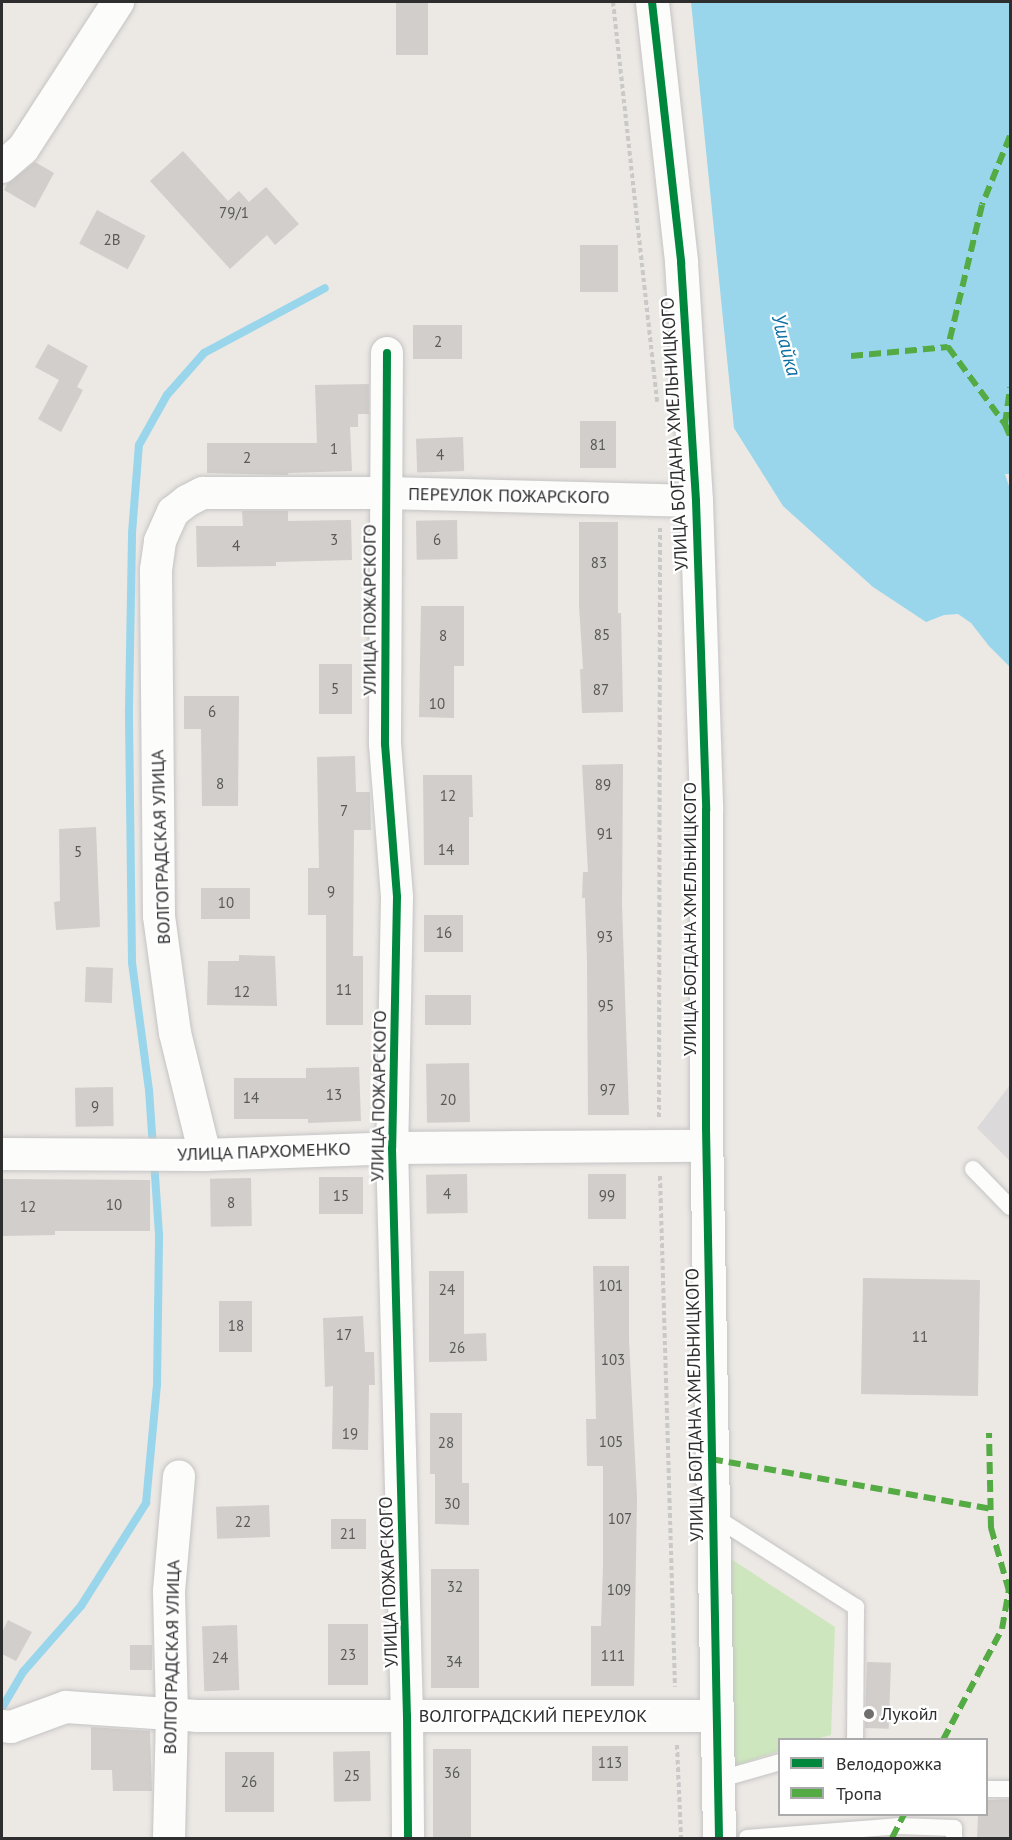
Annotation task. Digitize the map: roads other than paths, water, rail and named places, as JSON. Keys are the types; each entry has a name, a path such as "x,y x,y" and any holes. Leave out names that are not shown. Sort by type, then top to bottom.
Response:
{"street":[{"path":"2,166 23,149 118,2"},
{"name":"УЛИЦА БОГДАНА ХМЕЛЬНИЦКОГО","path":"652,2 681,262 696,501 705,810 706,1146 719,1839"},
{"name":"УЛИЦА ПОЖАРСКОГО","path":"387,353 385,744 397,897 392,1148 407,1716 408,1839"},
{"name":"ПЕРЕУЛОК ПОЖАРСКОГО","path":"156,570 160,542 173,513 187,501 203,494 386,493 696,501"},
{"name":"ВОЛГОГРАДСКАЯ УЛИЦА","path":"156,570 159,916 175,1033 205,1155"},
{"name":"УЛИЦА ПАРХОМЕНКО","path":"2,1154 205,1155 392,1148 706,1146"},
{"name":"ВОЛГОГРАДСКАЯ УЛИЦА","path":"169,1839 172,1714 170,1591 179,1476"},
{"name":"ВОЛГОГРАДСКИЙ ПЕРЕУЛОК","path":"2,1726 11,1727 66,1707 196,1716 715,1716"}],"lane":[{"path":"973,1169 1011,1208"},
{"path":"712,1515 856,1607 855,1738"},
{"path":"717,1780 778,1763"},
{"path":"988,1789 1011,1789"},
{"path":"747,1839 908,1833 954,1827"}],"water":[{"name":"Ушайка","path":"691,2 1010,2 1010,474 1005,474 1010,489 1010,667 971,623 958,614 944,615 926,622 873,587 783,506 734,428"}],"waterway":[{"path":"153,1148 149,1090 132,962 129,709 132,533 139,445 167,395 204,353 325,288"},
{"path":"2,1708 23,1672 81,1606 146,1503 157,1385 159,1234 154,1161"}],"place":[{"name":"Лукойл","path":"869,1714"}]}
